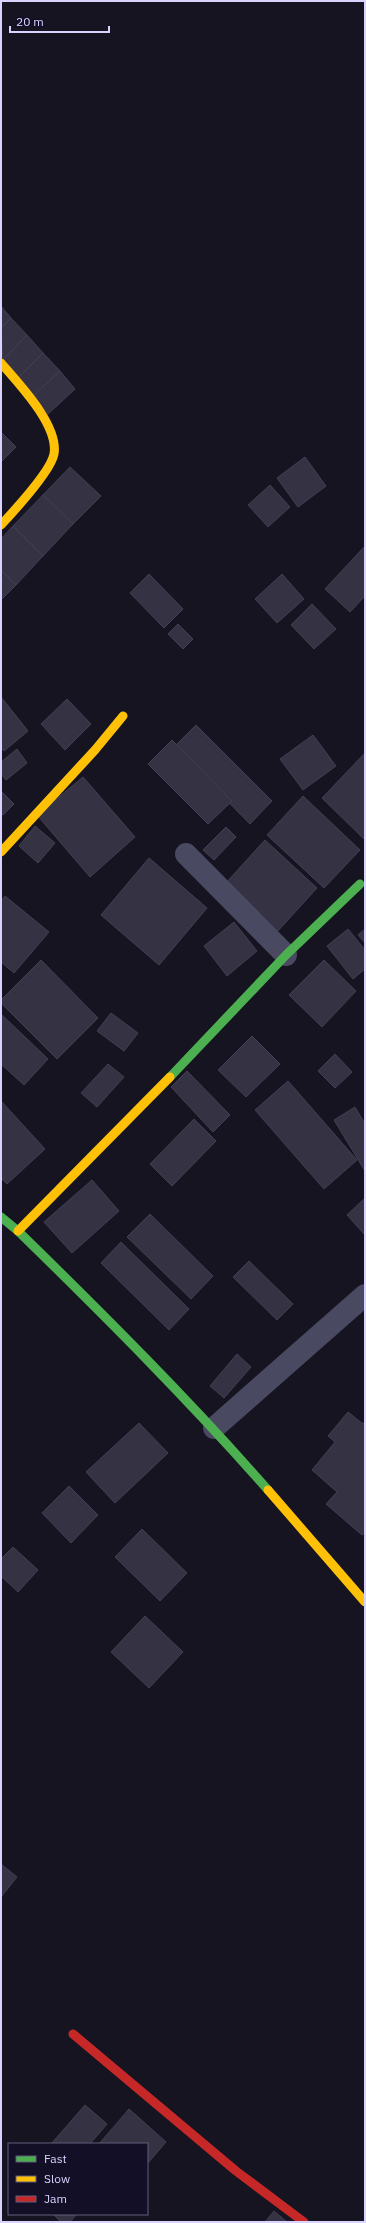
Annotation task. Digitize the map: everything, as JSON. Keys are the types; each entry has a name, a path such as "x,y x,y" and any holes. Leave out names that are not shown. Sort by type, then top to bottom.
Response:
{"street":[{"path":"1,363 35,402 51,434 55,447 54,455 47,466 3,519"},
{"path":"1,852 95,750 122,716"},
{"path":"186,854 286,955"},
{"path":"18,1231 223,1023 286,955 360,884"},
{"path":"1,1217 18,1231 127,1338 214,1428 364,1599"},
{"path":"214,1428 365,1295"},
{"path":"72,2034 236,2171 304,2222"}],"building":[{"path":"1,306 11,318 1,328"},
{"path":"11,318 27,335 3,360 1,328"},
{"path":"27,335 43,353 18,378 3,360"},
{"path":"43,353 60,371 33,396 18,378"},
{"path":"60,371 75,389 48,414 33,396"},
{"path":"1,432 16,447 1,462"},
{"path":"305,457 326,486 298,507 277,478"},
{"path":"70,467 101,496 73,524 43,495"},
{"path":"270,485 290,507 268,527 248,505"},
{"path":"43,495 73,524 43,556 13,526"},
{"path":"13,526 43,556 16,585 1,570 1,539"},
{"path":"365,546 365,596 350,612 325,589"},
{"path":"1,570 16,585 1,600"},
{"path":"149,574 183,609 164,628 130,593"},
{"path":"282,574 304,599 277,623 255,599"},
{"path":"312,604 336,629 314,649 291,625"},
{"path":"178,624 193,639 183,649 168,634"},
{"path":"1,697 28,731 4,751 1,747"},
{"path":"67,699 91,724 65,750 41,724"},
{"path":"196,725 272,801 250,824 174,747"},
{"path":"313,735 336,766 303,790 280,759"},
{"path":"172,740 232,801 208,824 148,764"},
{"path":"17,749 27,763 6,780 1,774 1,762"},
{"path":"365,753 365,840 322,798"},
{"path":"83,777 135,837 90,877 37,815"},
{"path":"2,792 14,804 3,815 1,813"},
{"path":"303,796 360,850 324,888 267,835"},
{"path":"35,826 55,843 38,863 19,846"},
{"path":"226,827 236,837 214,860 203,850"},
{"path":"265,840 317,888 276,933 224,885"},
{"path":"149,858 207,908 159,965 101,915"},
{"path":"5,896 49,932 14,973 1,962 1,901"},
{"path":"234,922 257,951 227,976 204,946"},
{"path":"348,929 365,950 365,969 353,979 327,946"},
{"path":"365,929 365,943 358,935"},
{"path":"41,960 98,1018 57,1059 1,1003 1,1000"},
{"path":"324,960 356,991 322,1027 289,995"},
{"path":"111,1013 138,1033 124,1051 97,1031"},
{"path":"1,1014 48,1059 24,1085 1,1064"},
{"path":"252,1036 280,1064 246,1097 218,1070"},
{"path":"335,1054 352,1072 335,1088 318,1071"},
{"path":"108,1064 124,1077 97,1107 81,1093"},
{"path":"187,1071 230,1115 213,1132 171,1087"},
{"path":"288,1081 357,1160 324,1189 255,1110"},
{"path":"1,1101 45,1149 7,1184 1,1178"},
{"path":"355,1107 365,1124 365,1171 334,1120"},
{"path":"194,1119 216,1141 172,1186 150,1164"},
{"path":"92,1180 119,1211 72,1253 44,1222"},
{"path":"365,1198 365,1235 347,1215"},
{"path":"150,1214 213,1276 191,1299 127,1237"},
{"path":"121,1242 189,1309 169,1330 101,1263"},
{"path":"249,1261 293,1304 277,1320 233,1277"},
{"path":"237,1354 251,1367 224,1398 210,1386"},
{"path":"348,1412 363,1424 365,1421 365,1532 362,1535 326,1504 337,1492 312,1470 335,1442 328,1436"},
{"path":"139,1423 168,1453 115,1503 86,1472"},
{"path":"69,1486 98,1515 71,1543 42,1513"},
{"path":"142,1529 187,1573 160,1601 115,1557"},
{"path":"13,1547 38,1570 18,1592 1,1576 1,1559"},
{"path":"145,1616 183,1652 149,1688 111,1652"},
{"path":"1,1864 17,1877 1,1897"},
{"path":"85,2105 107,2124 91,2143 52,2143"},
{"path":"129,2109 166,2142 148,2163 148,2143 100,2143"},
{"path":"274,2211 287,2222 265,2222"},
{"path":"54,2215 76,2215 70,2222 61,2222"}],"traffic: fast":[{"path":"170,1077 286,955 360,884"},
{"path":"1,1217 18,1231 146,1358 208,1423 268,1490"}],"traffic: slow":[{"path":"1,363 36,405 50,430 54,443 54,454 46,470 23,501 1,525"},
{"path":"1,852 95,750 123,716"},
{"path":"18,1231 170,1077"},
{"path":"268,1490 365,1602"}],"traffic: jam":[{"path":"73,2034 236,2171 304,2222"}]}
